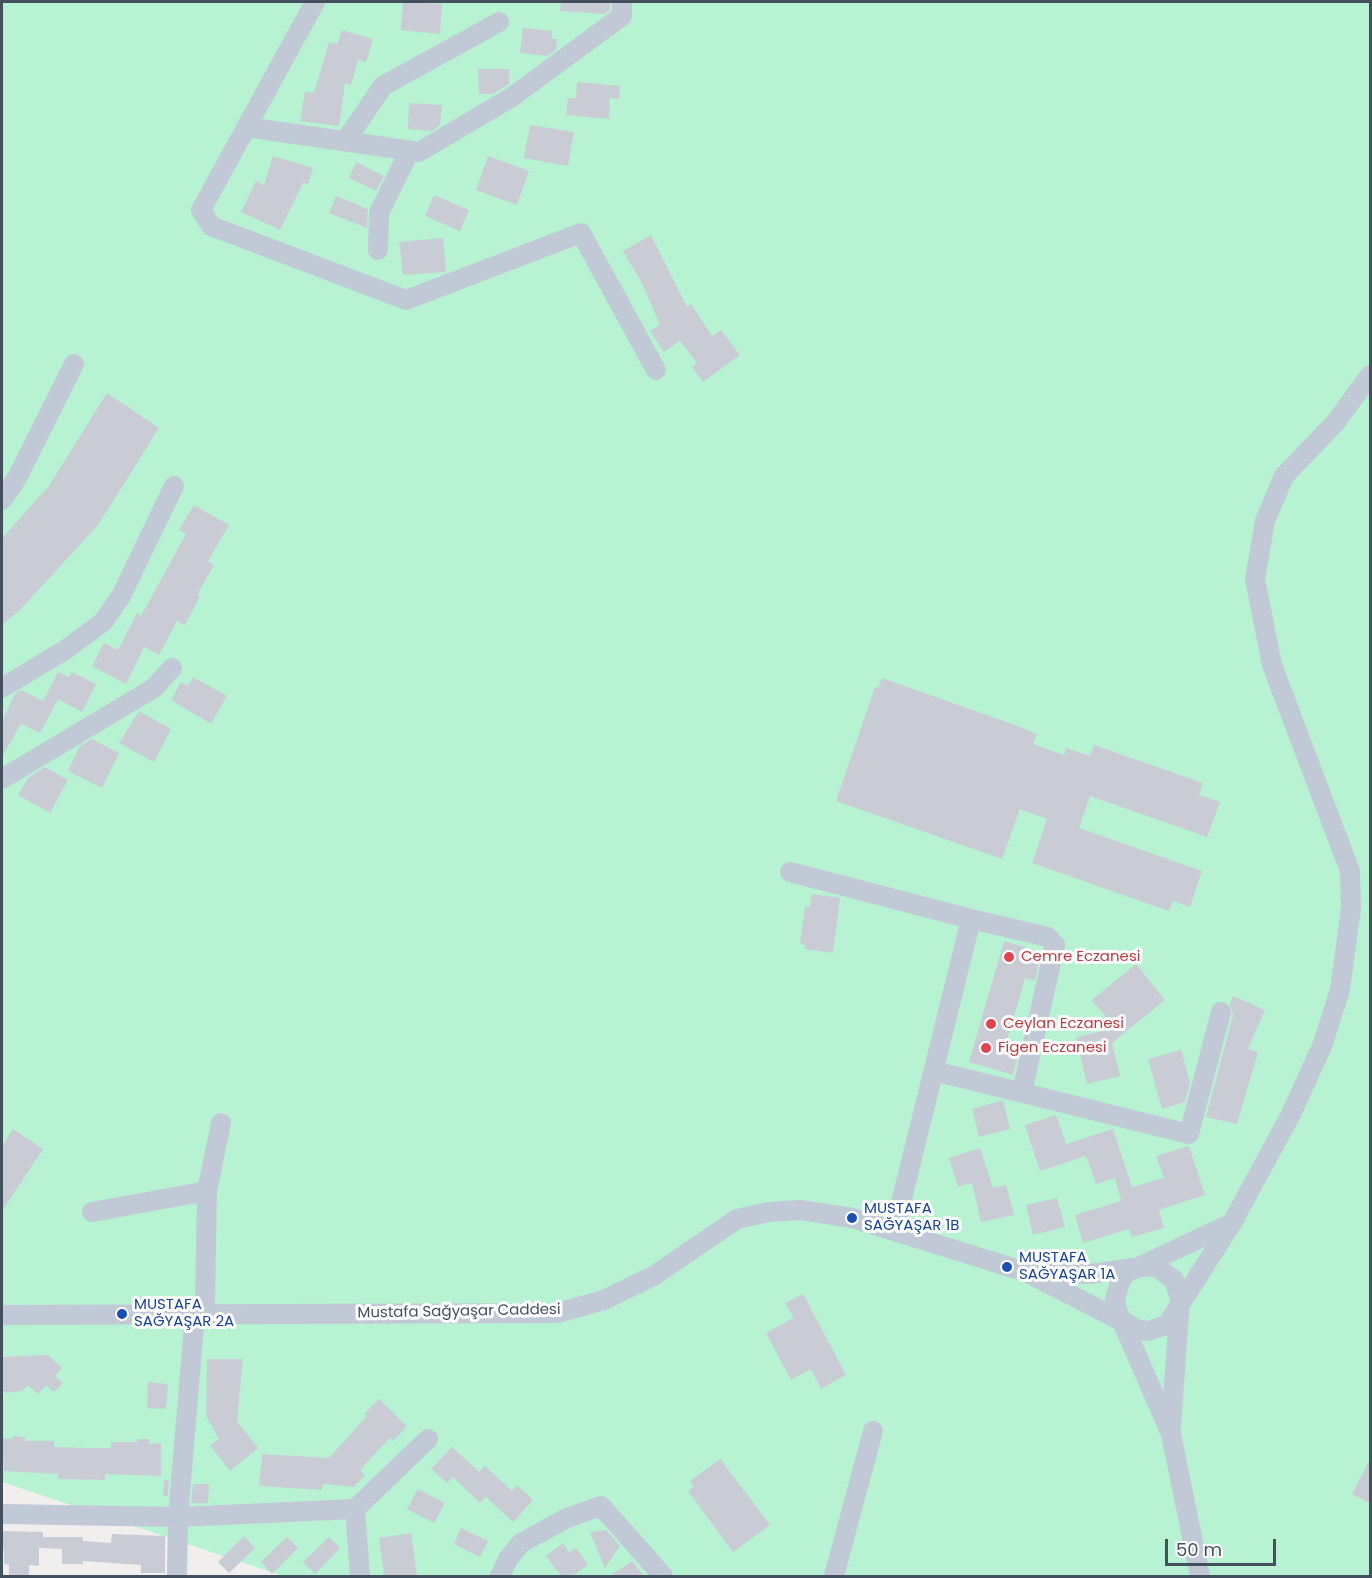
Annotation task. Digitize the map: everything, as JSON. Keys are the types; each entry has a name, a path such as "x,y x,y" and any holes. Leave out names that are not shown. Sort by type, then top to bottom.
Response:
{"street":[{"path":"315,2 201,210 211,226 406,300 581,233 656,370"},
{"path":"246,127 419,152 512,97 622,16 622,2"},
{"path":"346,140 383,86 500,22"},
{"path":"378,250 379,213 409,152"},
{"path":"2,500 17,478 74,364"},
{"path":"1026,1272 1122,1319 1130,1326 1148,1331 1167,1325 1232,1223 1290,1116 1322,1046 1340,990 1352,908 1350,871 1321,788 1272,665 1255,579 1265,521 1284,476 1336,422 1371,375"},
{"path":"2,688 65,650 103,622 121,596 174,486"},
{"path":"2,779 154,688 172,668"},
{"path":"790,872 1048,937 1055,945 1022,1092"},
{"path":"894,1232 971,919"},
{"path":"934,1071 1189,1134 1221,1012"},
{"path":"177,1576 178,1517 194,1326 205,1307 207,1191 221,1123"},
{"path":"92,1212 207,1191"},
{"name":"Mustafa Sağyaşar Caddesi","path":"2,1315 557,1313 604,1300 655,1275 737,1219 769,1212 800,1210 852,1218 1026,1272"},
{"path":"1200,1576 1171,1434 1117,1310 1116,1289 1121,1279 1138,1267 1232,1223"},
{"path":"1026,1272 1091,1274 1148,1266 1167,1273 1179,1289 1171,1434"},
{"path":"834,1576 873,1431"},
{"path":"2,1514 178,1517 355,1509 428,1439"},
{"path":"500,1576 508,1559 521,1543 567,1518 601,1506 663,1576"},
{"path":"355,1509 360,1576"}],"green space":[{"path":"2,2 1370,2 1370,1576 283,1576 2,1482"}],"building":[{"path":"403,2 442,4 440,34 401,30"},
{"path":"561,2 610,2 610,10 605,14 560,11"},
{"path":"523,28 552,31 552,38 557,39 556,50 547,56 520,53"},
{"path":"342,30 373,39 366,62 358,60 351,85 345,83 339,126 300,121 305,92 314,93 329,42 337,44"},
{"path":"478,69 509,69 509,84 493,94 479,94"},
{"path":"577,82 620,86 619,99 610,98 609,119 566,115 568,98 576,98"},
{"path":"409,103 442,105 440,125 432,131 408,129"},
{"path":"530,125 574,132 568,166 524,158"},
{"path":"273,156 313,168 308,184 303,183 280,230 241,212 256,181 264,185"},
{"path":"488,156 529,171 517,205 476,190"},
{"path":"356,162 384,176 376,191 349,178"},
{"path":"434,195 469,210 460,231 425,216"},
{"path":"336,196 368,209 367,228 329,213"},
{"path":"651,235 687,307 691,304 712,336 721,330 740,355 703,382 692,367 697,363 680,341 664,352 650,331 660,325 643,285 623,251"},
{"path":"443,238 446,272 403,275 399,242"},
{"path":"107,393 159,428 98,525 20,610 2,625 2,538 49,486"},
{"path":"194,505 229,525 208,561 214,565 197,595 200,596 185,625 177,621 159,655 144,647 126,684 92,666 104,643 118,650 137,613 141,616 186,534 179,530"},
{"path":"58,672 69,677 72,672 96,684 82,712 58,699 40,733 21,724 2,757 2,721 15,694 21,690 43,701"},
{"path":"193,677 227,696 211,724 171,700 181,682 188,686"},
{"path":"882,678 1023,728 1037,734 1033,744 1064,755 1066,748 1090,756 1094,745 1203,783 1199,795 1220,802 1207,837 1090,796 1079,828 1202,871 1190,907 1173,901 1169,911 1032,863 1047,819 1020,809 1002,859 836,801 875,687 878,688"},
{"path":"139,711 171,729 154,762 119,743"},
{"path":"92,739 119,753 102,788 68,771 80,746"},
{"path":"45,767 68,780 50,813 18,795 28,778"},
{"path":"812,894 840,898 833,953 805,949 805,945 800,944 805,907 810,907"},
{"path":"1004,941 1041,952 1035,981 1025,978 1006,1044 1020,1048 1013,1075 969,1062"},
{"path":"1136,964 1165,1000 1112,1043 1120,1076 1087,1084 1076,1037 1115,1028 1092,1000"},
{"path":"1233,996 1265,1010 1248,1049 1258,1052 1237,1124 1206,1117 1233,1015 1230,1004"},
{"path":"1181,1050 1190,1082 1185,1102 1162,1109 1148,1059"},
{"path":"1003,1100 1010,1129 979,1137 972,1109"},
{"path":"1056,1115 1066,1144 1113,1129 1132,1187 1164,1178 1156,1156 1189,1146 1205,1195 1159,1210 1164,1228 1132,1237 1129,1229 1083,1243 1075,1215 1121,1201 1115,1178 1096,1184 1086,1156 1040,1171 1025,1125"},
{"path":"13,1129 43,1149 2,1211 2,1146"},
{"path":"980,1148 993,1188 1006,1185 1014,1215 981,1222 972,1183 958,1187 949,1158"},
{"path":"1057,1198 1065,1227 1033,1235 1026,1205"},
{"path":"803,1294 846,1375 821,1389 811,1369 791,1380 766,1333 794,1318 785,1303"},
{"path":"48,1355 62,1368 55,1376 63,1383 54,1392 46,1385 38,1394 28,1385 22,1391 6,1393 2,1390 2,1357"},
{"path":"207,1359 243,1359 237,1421 258,1448 230,1471 210,1445 219,1439 206,1416"},
{"path":"148,1382 168,1384 166,1409 147,1408"},
{"path":"379,1399 407,1426 393,1441 390,1438 360,1470 365,1475 354,1487 323,1484 322,1490 259,1486 262,1454 329,1458 367,1416 364,1414"},
{"path":"13,1436 25,1437 25,1441 54,1441 54,1447 89,1448 111,1448 111,1442 137,1442 137,1439 149,1439 149,1444 161,1443 161,1476 105,1474 105,1480 58,1479 58,1474 4,1471 2,1438 13,1439"},
{"path":"452,1447 479,1472 485,1466 512,1491 517,1485 533,1500 513,1522 486,1497 480,1503 453,1477 447,1483 431,1469"},
{"path":"1371,1457 1371,1504 1352,1494"},
{"path":"720,1459 770,1525 733,1552 688,1491 694,1486 690,1481"},
{"path":"164,1480 169,1480 168,1496 163,1496"},
{"path":"193,1484 209,1484 208,1503 191,1503"},
{"path":"418,1489 445,1503 434,1523 407,1509"},
{"path":"461,1528 488,1541 480,1557 454,1544"},
{"path":"606,1530 620,1546 605,1568 590,1532"},
{"path":"2,1531 43,1532 43,1537 83,1537 83,1541 111,1543 112,1534 165,1536 165,1573 141,1573 141,1565 83,1561 83,1564 62,1564 62,1549 39,1548 39,1566 29,1565 29,1576 9,1576 9,1565 4,1564"},
{"path":"411,1533 417,1576 384,1576 379,1538"},
{"path":"244,1536 255,1548 229,1573 218,1562"},
{"path":"287,1537 298,1548 272,1574 261,1562"},
{"path":"329,1537 340,1548 315,1574 303,1562"},
{"path":"563,1543 569,1552 576,1548 588,1565 572,1576 561,1576 546,1556"},
{"path":"632,1561 644,1576 610,1576"}],"place":[{"name":"Cemre Eczanesi","path":"1009,957"},
{"name":"Ceylan Eczanesi","path":"991,1024"},
{"name":"Figen Eczanesi","path":"986,1048"},
{"name":"MUSTAFA SAĞYAŞAR 1B","path":"852,1218"},
{"name":"MUSTAFA SAĞYAŞAR 1A","path":"1007,1267"},
{"name":"MUSTAFA SAĞYAŞAR 2A","path":"122,1314"}]}
